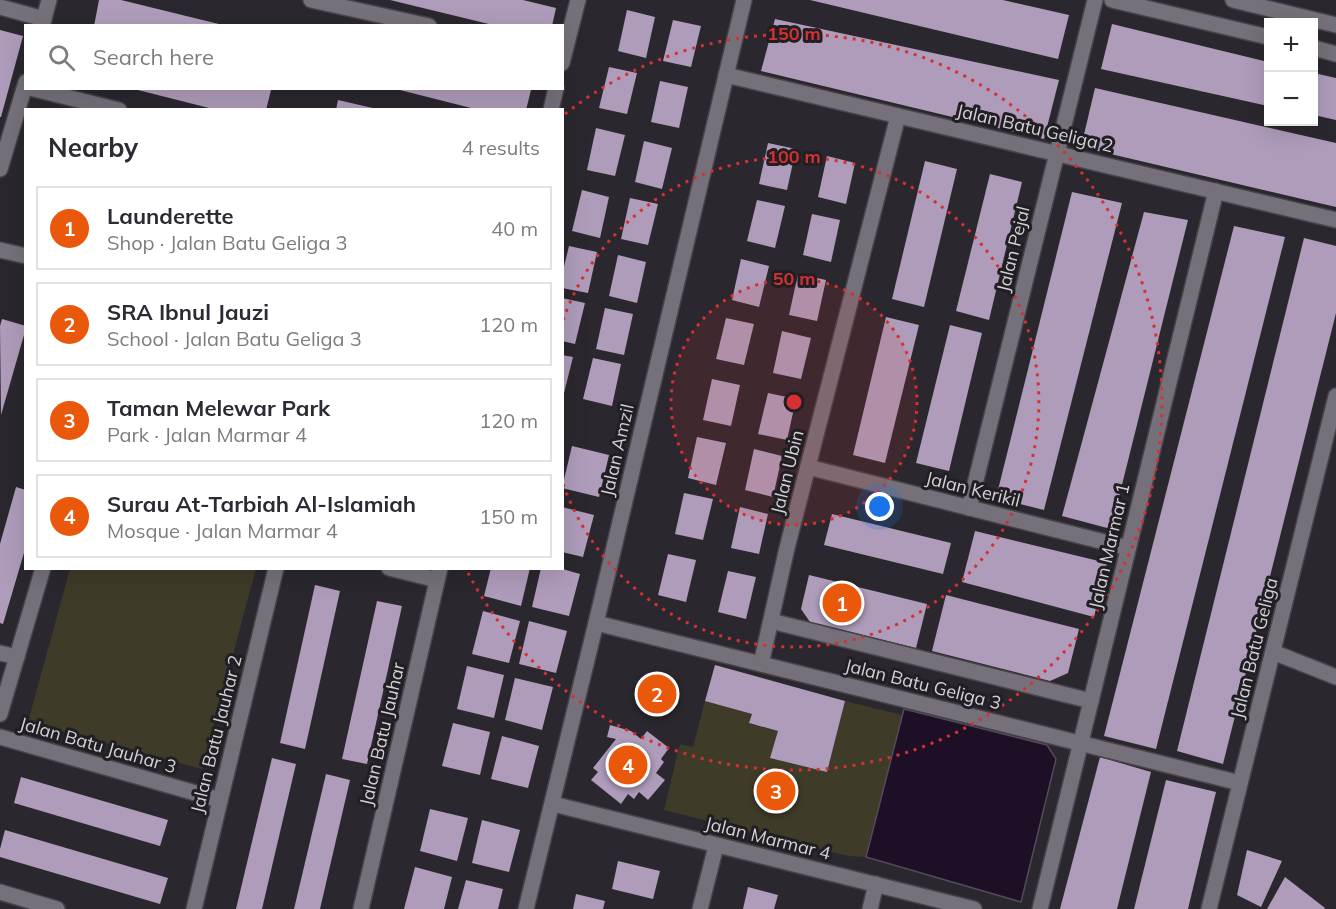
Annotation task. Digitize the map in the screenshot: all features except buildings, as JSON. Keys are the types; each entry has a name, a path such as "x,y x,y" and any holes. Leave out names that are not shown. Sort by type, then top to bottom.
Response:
{"street":[{"path":"0,7 43,22 49,0"},
{"path":"311,0 420,24"},
{"path":"564,53 578,0"},
{"name":"Jalan Amzil","path":"526,909 744,0"},
{"name":"Jalan Pejal","path":"969,508 1095,0"},
{"path":"1112,0 1264,36"},
{"path":"1233,0 1336,25"},
{"path":"1318,49 1336,54"},
{"name":"Jalan Batu Geliga 2","path":"726,75 1336,220"},
{"path":"0,169 25,90"},
{"path":"42,90 111,108"},
{"path":"551,108 556,90"},
{"name":"Jalan Ubin","path":"761,664 808,467 898,116"},
{"name":"Jalan Marmar 1","path":"1040,909 1216,191"},
{"path":"0,250 24,256"},
{"name":"Jalan Batu Geliga","path":"1209,909 1273,652 1330,445 1336,396"},
{"name":"Jalan Kerikil","path":"808,467 1128,548"},
{"path":"0,714 42,570"},
{"name":"Jalan Batu Jauhar 2","path":"194,909 276,570"},
{"path":"406,570 439,574"},
{"name":"Jalan Batu Jauhar","path":"361,909 439,574"},
{"name":"Jalan Batu Geliga 3","path":"771,621 1091,700"},
{"name":"Jalan Batu Geliga 3","path":"596,623 1240,783"},
{"path":"0,652 17,657"},
{"path":"1273,652 1336,677"},
{"name":"Jalan Batu Jauhar 3","path":"0,737 220,800"},
{"name":"Jalan Marmar 4","path":"553,804 974,909"},
{"path":"700,909 716,846"},
{"path":"870,909 876,884"},
{"path":"0,892 57,909"}],"shaded area":[{"path":"70,570 256,570 202,769 28,722"},
{"path":"705,701 752,714 750,724 778,731 771,758 827,772 845,701 902,715 866,857 848,856 664,810 680,744 693,747"},
{"path":"904,709 1047,745 1056,759 1021,902 866,857"}],"place":[{"name":"Launderette","path":"842,603"},
{"name":"SRA Ibnul Jauzi","path":"657,694"},
{"name":"Surau At-Tarbiah Al-Islamiah","path":"628,765"},
{"name":"Taman Melewar Park","path":"776,791"}]}
